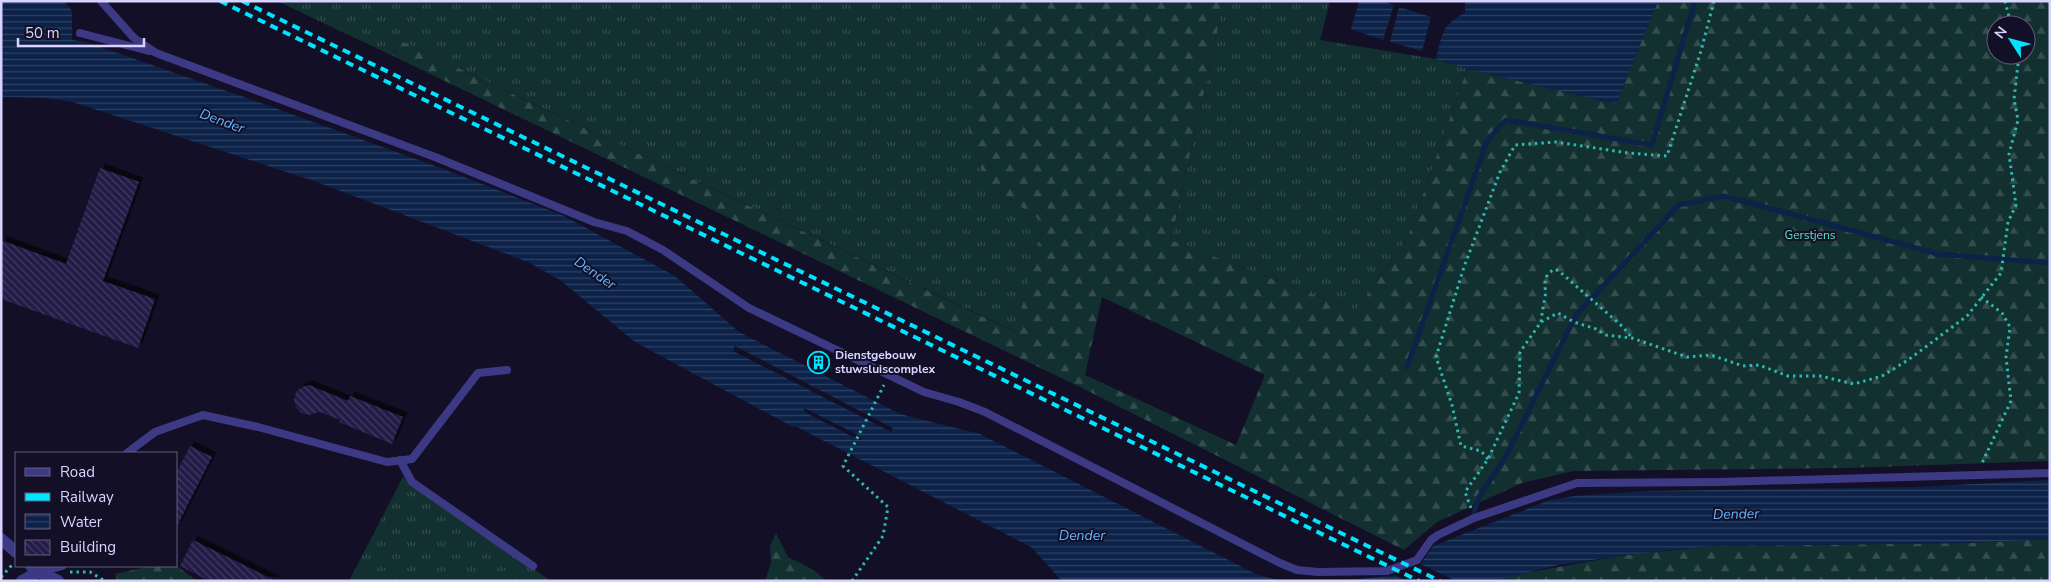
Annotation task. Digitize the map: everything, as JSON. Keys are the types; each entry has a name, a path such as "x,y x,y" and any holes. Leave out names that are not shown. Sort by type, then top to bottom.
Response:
{"street":[{"path":"1,538 15,551"},
{"path":"22,581 35,569 58,581"}],"lane":[{"path":"100,1 134,38 156,53"},
{"path":"80,33 156,53 435,156 594,222 627,231 663,250 750,308 924,392 985,412 1297,570 1318,572 1387,571 1417,560 1438,535 1474,518 1577,483 1719,482 2050,473"},
{"path":"128,452 155,432 204,415 258,427 387,462 412,458 478,373 507,370"},
{"path":"400,460 412,482 534,566"},
{"path":"35,569 53,567"}],"path":[{"path":"1488,459 1481,452 1461,446 1452,405 1436,357 1464,267 1500,172 1515,145 1556,142 1628,153 1666,156 1701,51 1714,1"},
{"path":"2005,1 2008,15"},
{"path":"1541,322 1558,313 1574,322 1596,329 1606,335 1632,338 1687,357 1711,355 1743,366 1759,365 1788,376 1820,376 1854,384 1882,376 1908,360 1967,316 2001,273 2008,222 2016,205 2008,154 2018,120 2014,99 2018,65"},
{"path":"1474,518 1465,492 1488,459 1519,393 1520,352 1541,322 1546,296 1545,282 1549,272 1559,271 1623,327 1632,338"},
{"path":"1981,297 2002,313 2010,327 2006,357 2011,401 1982,460 1982,474"},
{"path":"852,581 884,536 888,507 843,466 889,376"},
{"path":"1,577 15,560"}],"green space":[{"path":"277,1 1006,1 982,54 986,182 1044,223 1016,332 399,40 393,56"},
{"name":"Gerstjens","path":"1006,1 1224,1 1171,240 1356,311 1408,237 1467,69 1616,104 1658,1 2050,1 2050,461 1845,468 1573,471 1522,483 1437,522 1404,550 1082,388 393,56 399,40 1015,332 1044,223 986,182 968,127 982,54","holes":["1102,297 1265,375 1236,445 1085,375"]},
{"path":"1224,1 1330,1 1320,40 1436,59 1467,69 1408,237 1356,311 1171,240"},
{"path":"403,477 548,579 545,581 349,581"},
{"path":"776,533 788,557 812,569 827,581 765,581 771,563 770,546"},
{"path":"2050,539 2050,581 1491,581 1619,556 1712,546 1966,543"},
{"path":"146,567 178,567 197,581 117,581 115,574"}],"water":[{"name":"Dender","path":"1,1 64,1 72,11 72,40 86,42 244,97 438,167 562,215 675,276 739,332 900,414 980,434 1258,575 1282,581 1062,581 1031,547 795,426 793,427 635,342 560,280 528,262 317,182 73,102 46,98 1,97","holes":["735,346 893,428 891,432 733,351","803,409 858,435 862,440 806,413"]},
{"path":"1359,1 1382,1 1394,5 1383,40 1351,29"},
{"path":"1465,1 1658,1 1616,104 1467,69 1436,59 1447,26 1465,13"},
{"path":"1399,7 1431,17 1422,51 1390,42"},
{"path":"2050,480 2050,539 1966,543 1712,546 1619,556 1559,565 1491,581 1336,581 1392,576 1422,562 1433,546 1550,500 1574,496 1646,491 1916,487"}],"pier":[{"path":"1416,562 1456,581 1406,581 1391,573"}],"building":[{"path":"100,168 139,182 103,281 155,299 138,348 1,299 1,240 66,264"},
{"path":"309,385 348,401 350,396 403,417 392,444 320,412 309,415 301,413 296,407 294,400 296,392 302,387"},
{"path":"190,446 212,457 178,524 178,470"},
{"path":"193,540 276,581 209,581 180,566"}],"waterway":[{"path":"1407,367 1487,141 1506,120 1652,145 1695,1"},
{"path":"1474,513 1479,497 1505,458 1576,315 1679,205 1724,196 1938,254 2050,263"}],"railway":[{"path":"220,1 1419,581"},
{"path":"242,1 1440,581"}],"place":[{"name":"Dienstgebouw stuwsluiscomplex","path":"819,362"}]}
